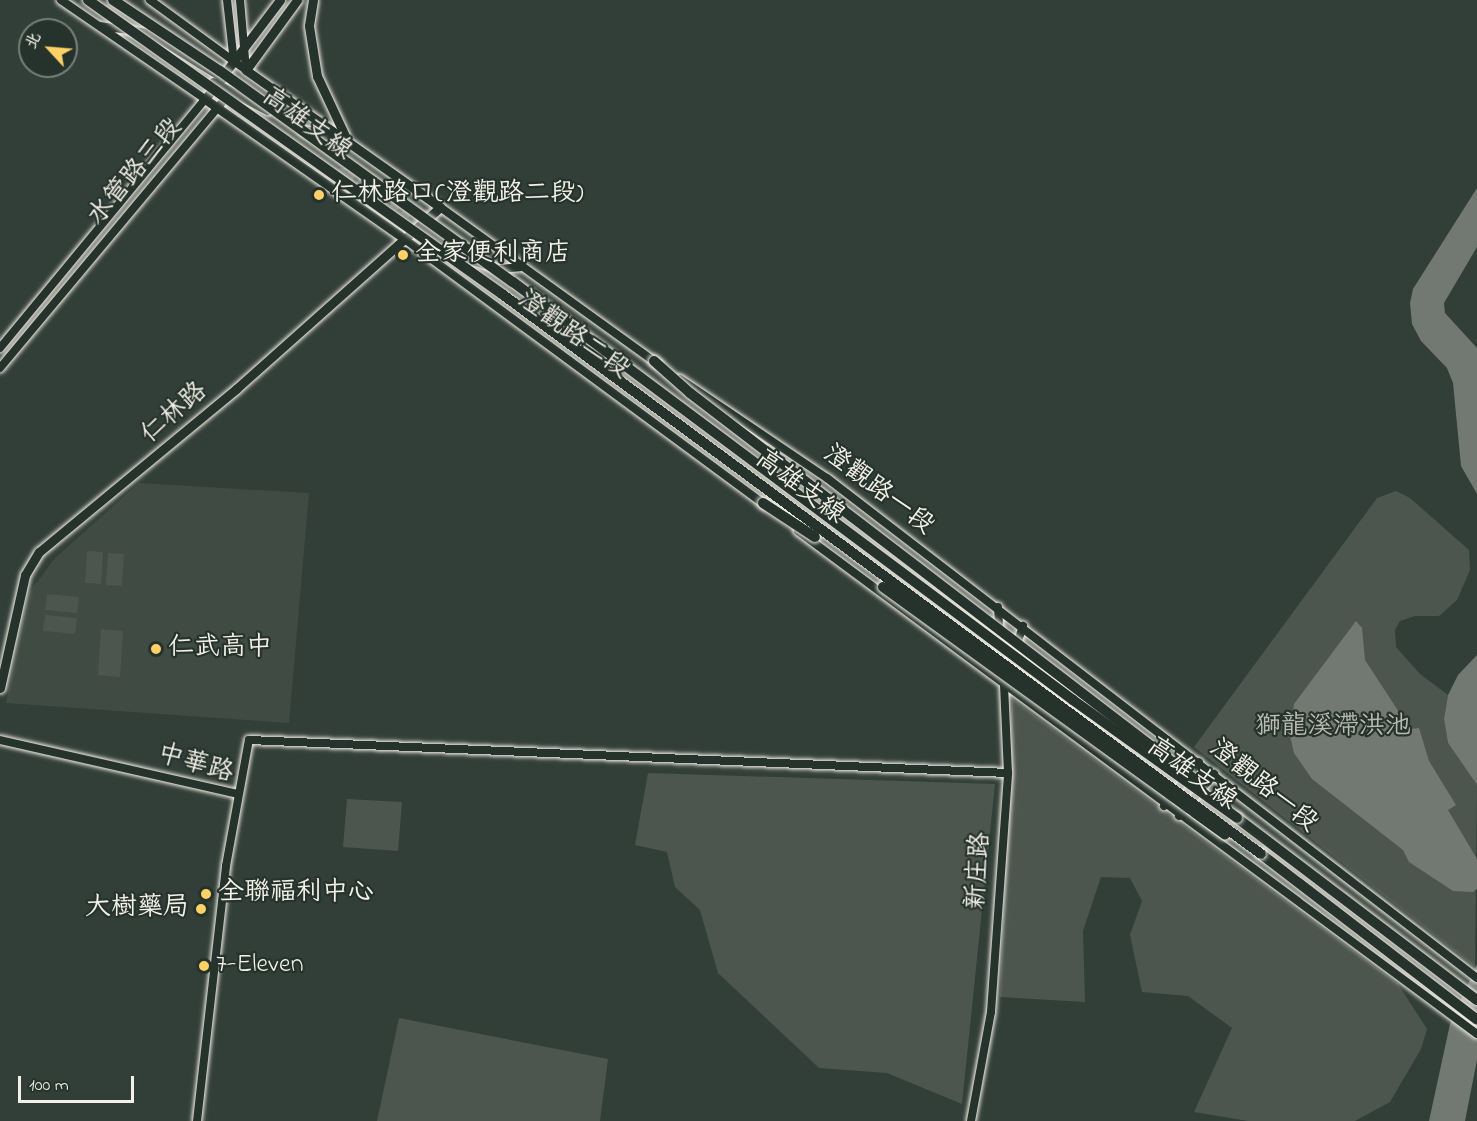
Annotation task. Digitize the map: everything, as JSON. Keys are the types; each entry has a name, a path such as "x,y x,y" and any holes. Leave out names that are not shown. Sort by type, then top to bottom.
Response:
{"highway":[{"name":"高雄支線","path":"88,0 502,294 1261,855 1477,1020"},
{"name":"高雄支線","path":"113,0 220,72 513,282 1073,700 1237,818 1477,1000"},
{"path":"654,361 690,393 1179,766 1237,818"},
{"path":"763,503 784,514 1209,826 1261,855"}],"main road":[{"name":"水管路三段","path":"205,99 279,0"},
{"name":"水管路三段","path":"246,70 297,0"},
{"path":"313,0 309,26 317,76 347,140"},
{"name":"澄觀路一段","path":"246,70 440,207"},
{"path":"206,81 220,81 237,88 296,128 347,140"},
{"name":"澄觀路二段","path":"205,99 406,240"},
{"name":"仁林路","path":"0,688 25,575 39,552 140,471 406,240 440,207"}],"street":[{"name":"澄觀路二段","path":"61,0 205,99"},
{"path":"150,0 234,62"},
{"path":"227,0 234,62"},
{"path":"240,0 246,70"},
{"path":"98,26 149,33 220,81"},
{"name":"澄觀路一段","path":"234,62 246,70"},
{"name":"水管路三段","path":"0,368 237,88 246,70"},
{"name":"水管路三段","path":"0,348 205,99"},
{"name":"澄觀路一段","path":"440,207 520,267 654,361 827,478 1199,762 1342,878 1474,976"},
{"path":"420,226 472,261 499,269 520,267"},
{"name":"澄觀路二段","path":"406,240 763,503"},
{"path":"459,279 472,261"},
{"path":"763,503 1164,806 1314,911 1477,1034"},
{"path":"998,608 1003,686"},
{"name":"新庄路","path":"971,1121 991,1012 1008,773 1003,686 1023,626"},
{"path":"238,794 249,740 1008,773"},
{"name":"中華路","path":"0,741 238,794 197,1121"},
{"path":"1164,806 1199,762"},
{"path":"1179,816 1214,774"}],"shaded area":[{"path":"1477,188 1477,247 1444,303 1445,313 1477,348 1477,494 1461,466 1453,383 1447,368 1421,341 1412,324 1410,303 1413,289"},
{"name":"仁武高中","path":"139,483 309,493 289,723 6,703 28,594 55,558"},
{"path":"1356,621 1362,628 1365,660 1410,729 1419,728 1429,761 1456,805 1448,810 1477,859 1477,889 1473,892 1453,891 1409,862 1403,850 1312,779 1294,753 1290,736 1294,704"},
{"path":"1477,655 1477,785 1448,743 1444,719 1448,695 1458,675"},
{"path":"1477,964 1477,1060 1465,1121 1429,1121 1450,1024"}],"green space":[{"name":"獅龍溪滯洪池","path":"1396,491 1410,498 1469,550 1470,570 1457,600 1439,616 1415,616 1400,621 1395,630 1396,647 1420,674 1448,695 1444,719 1448,743 1477,785 1475,967 1194,747 1377,498"},
{"path":"87,551 103,552 101,584 85,583"},
{"path":"108,553 124,554 122,586 106,585"},
{"path":"47,594 79,597 77,613 45,610"},
{"path":"45,615 77,618 75,634 43,631"},
{"path":"101,629 123,631 120,677 98,675"},
{"path":"1012,699 1398,984 1427,1029 1421,1049 1390,1102 1355,1121 1248,1121 1194,1112 1232,1028 1188,996 1142,992 1130,935 1142,901 1130,878 1101,877 1083,931 1085,1002 1000,997"},
{"path":"648,773 995,784 962,1104 887,1073 819,1068 718,973 700,910 675,887 667,852 635,845"},
{"path":"347,799 402,802 398,851 343,847"},
{"path":"399,1018 608,1059 600,1121 377,1121"}],"tunnel":[{"path":"311,175 347,172 420,220"}],"place":[{"name":"仁林路口(澄觀路二段)","path":"319,195"},
{"name":"全家便利商店","path":"403,255"},
{"name":"仁武高中","path":"156,649"},
{"name":"全聯福利中心","path":"206,894"},
{"name":"大樹藥局","path":"201,909"},
{"name":"7-Eleven","path":"204,966"}]}
